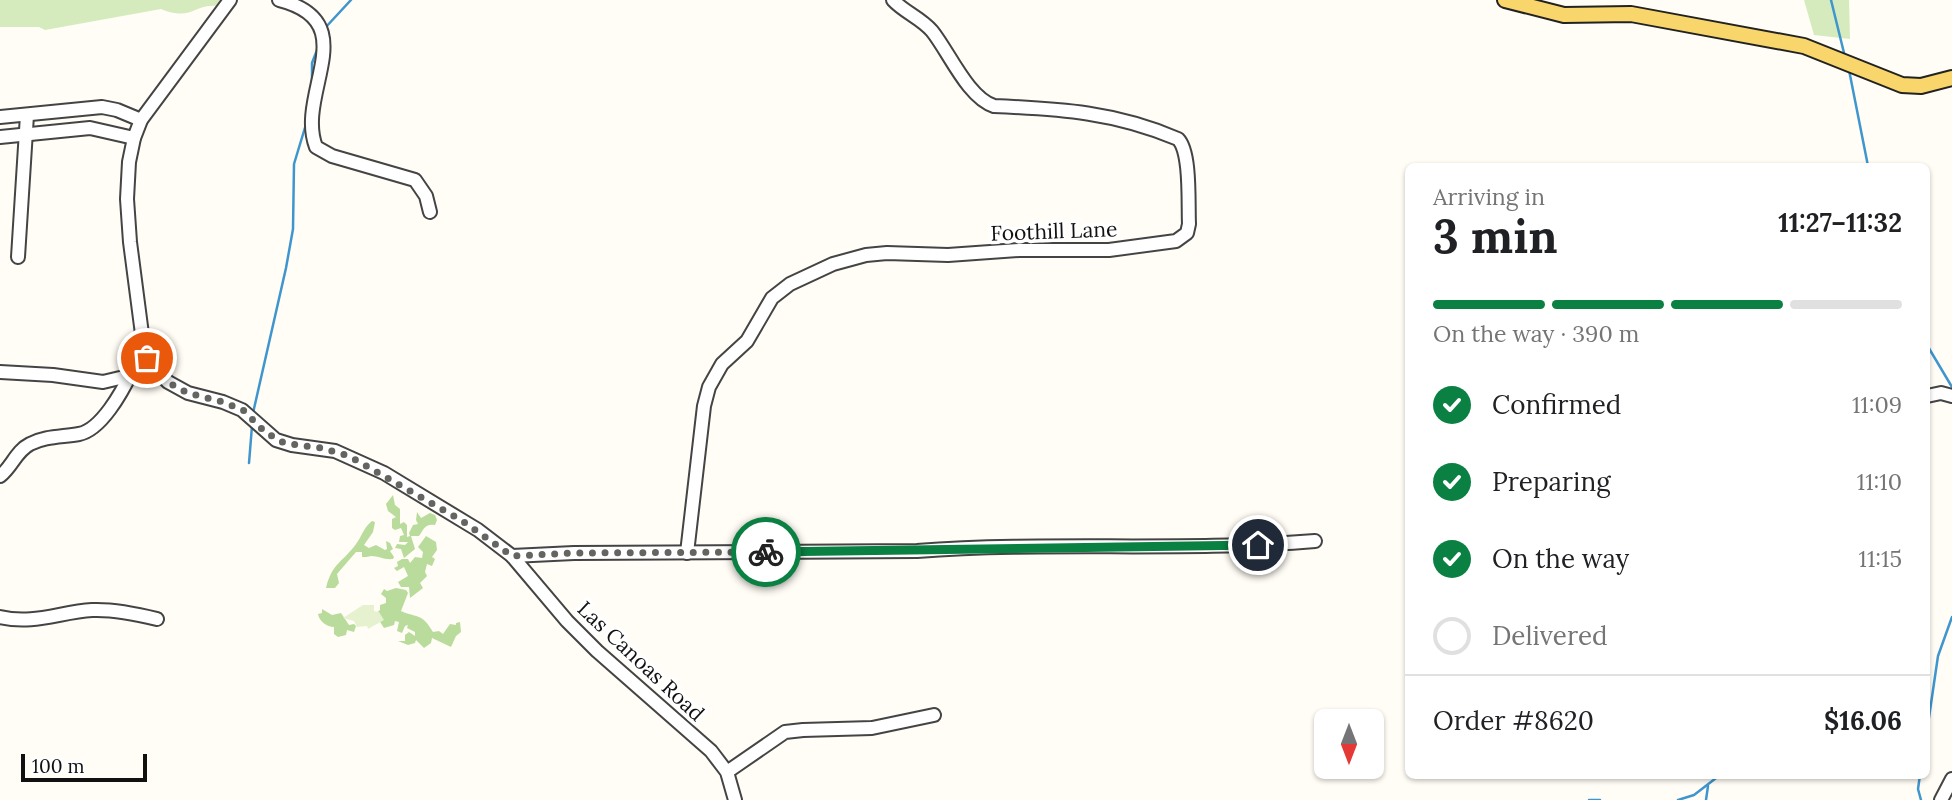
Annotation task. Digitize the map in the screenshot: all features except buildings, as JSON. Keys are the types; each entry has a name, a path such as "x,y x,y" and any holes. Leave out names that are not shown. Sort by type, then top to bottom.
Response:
{"main road":[{"path":"1506,0 1556,14 1630,14 1804,47 1902,85 1921,86 1952,78"}],"street":[{"path":"0,372 53,375 99,383 131,373 148,360 142,334 128,223 128,171 134,138 141,120 230,0"},
{"path":"279,0 297,4 310,14 324,36 325,56 316,91 312,129 316,147 331,156 415,180 426,196 430,212"},
{"name":"Foothill Lane","path":"687,553 704,405 709,387 722,364 747,341 772,298 790,284 833,264 866,255 1109,250 1176,241 1187,233 1187,160 1184,145 1178,139 1097,113 994,106 985,103 965,79 930,27 893,0"},
{"path":"0,117 102,107 141,120"},
{"path":"18,257 27,115"},
{"path":"0,137 93,128 134,138"},
{"name":"Las Canoas Road","path":"148,360 158,373 174,386 243,410 276,440 335,451 384,474 478,530 512,556 567,621 597,651 711,751 727,772 735,800"},
{"path":"0,476 29,444 93,429 131,373"},
{"path":"1930,395 1941,393 1952,396"},
{"path":"512,556 574,553 1216,546 1315,541"},
{"path":"0,617 23,621 39,620 89,610 103,610 157,619"},
{"path":"727,772 785,732 872,728 934,715"},
{"path":"1941,800 1952,779"}],"green space":[{"path":"0,0 222,0 219,6 203,7 186,13 161,9 45,30 39,27 0,27"},
{"path":"1804,0 1849,0 1850,39 1814,35"},
{"path":"393,495 395,505 400,509 400,524 404,522 407,525 407,537 410,536 413,525 418,524 417,512 421,518 430,513 435,515 437,520 435,525 426,526 419,536 411,536 415,549 404,558 401,549 395,548 397,544 405,545 408,542 399,542 400,536 404,535 401,528 392,528 392,519 396,517 388,511 386,504"},
{"path":"372,521 375,522 373,532 364,545 369,548 376,545 385,550 386,541 393,549 390,551 393,559 362,557 362,552 356,552 337,574 339,583 335,588 326,588 335,568"},
{"path":"426,536 436,542 437,550 432,557 435,559 432,566 427,564 427,576 420,583 423,588 410,598 409,587 401,587 398,582 408,576 404,567 397,571 394,568 402,559 408,559 410,563 415,557 422,558 423,552 418,547"},
{"path":"396,588 408,593 401,611 419,617 433,632 439,631 443,634 450,624 456,625 460,622 461,632 451,647 432,638 431,643 424,648 416,640 408,645 398,641 405,641 405,635 409,632 415,636 415,632 407,628 408,625 402,633 397,631 399,622 395,621 394,625 384,628 375,614 380,610 380,605 386,603 386,598 381,594 384,589 387,591"},
{"path":"363,605 374,605 374,611 379,612 384,620 368,629 367,626 357,627 354,621 343,618"},
{"path":"322,609 332,615 341,613 349,625 356,626 354,632 347,630 346,635 338,637 334,634 334,627 326,625 320,619 318,614 322,613"}],"waterway":[{"path":"325,28 351,0"},
{"path":"1831,0 1845,57"},
{"path":"312,81 312,63 317,50"},
{"path":"1849,70 1867,163"},
{"path":"253,413 286,268 293,229 294,164 307,121"},
{"path":"1930,350 1952,387"},
{"path":"249,463 252,426"},
{"path":"1930,711 1938,656 1952,617"},
{"path":"1678,800 1694,795 1715,779"},
{"path":"1919,779 1918,789 1921,800"},
{"path":"1706,800 1708,786"},
{"path":"1589,800 1600,800"}],"way so far":[{"path":"147,358 158,373 174,386 243,410 276,440 349,456 478,530 512,556 766,552"}],"route":[{"path":"766,552 1258,545"}]}
